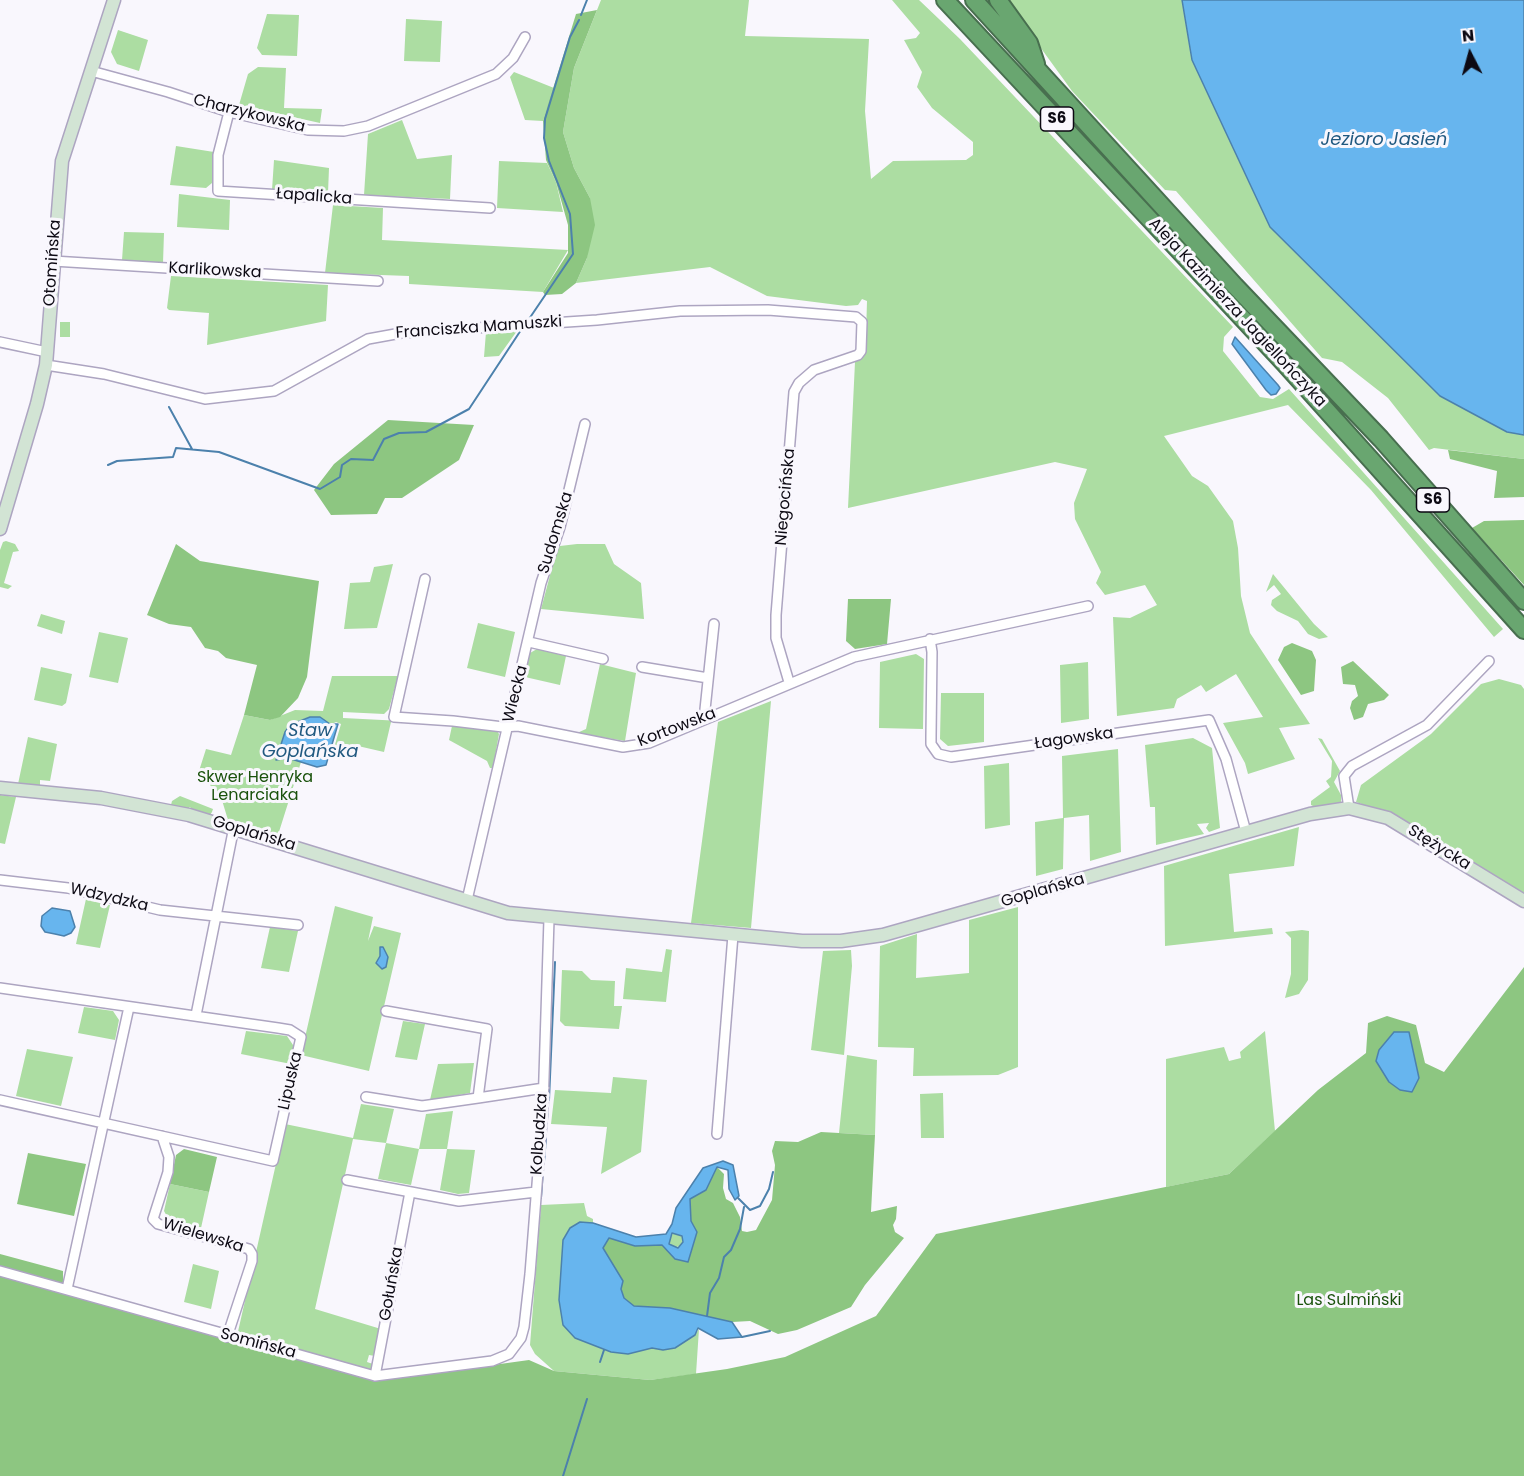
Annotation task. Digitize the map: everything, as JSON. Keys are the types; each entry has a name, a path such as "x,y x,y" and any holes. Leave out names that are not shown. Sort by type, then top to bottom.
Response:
{"highway":[{"name":"Aleja Kazimierza Jagiellończyka","path":"945,0 1284,363 1524,630"},
{"name":"Aleja Kazimierza Jagiellończyka","path":"974,0 1235,286 1381,440 1524,601"},
{"path":"998,0 1029,43 1037,68"}],"street":[{"name":"Otomińska","path":"0,529 37,404 46,358 62,161 114,0"},
{"name":"Charzykowska","path":"91,71 229,112 308,130 344,131 368,126 496,74 513,58 525,37"},
{"name":"Łapalicka","path":"229,112 218,156 218,191 490,208"},
{"name":"Karlikowska","path":"53,261 378,281"},
{"name":"Franciszka Mamuszki","path":"0,342 46,358 205,399 274,391 368,339 383,335 485,326 597,320 680,311 768,310 856,317 862,322 861,351"},
{"name":"Niegocińska","path":"789,682 776,638 776,615 794,392 799,383 814,370 858,355 861,351"},
{"name":"Sudomska","path":"529,642 548,558 560,527 585,424"},
{"name":"Kortowska","path":"425,579 394,717 518,726 623,747 649,743 789,682 854,657 1088,606"},
{"path":"704,719 714,624"},
{"name":"Łagowska","path":"930,639 932,652 931,736 932,744 938,754 960,755 1209,720 1226,759 1246,832"},
{"name":"Wiecka","path":"467,900 529,642 603,659"},
{"path":"1348,808 1344,776 1352,766 1427,725 1489,661"},
{"path":"642,667 708,678"},
{"name":"Goplańska","path":"0,788 101,798 189,815 508,913 549,919 822,942 870,938 1310,814 1348,808"},
{"name":"Stężycka","path":"1348,808 1388,818 1524,902"},
{"path":"196,1015 234,827"},
{"name":"Wdzydzka","path":"0,880 68,888 160,910 298,925"},
{"name":"Kolbudzka","path":"516,1346 524,1327 536,1192 544,1088 549,919"},
{"path":"717,1134 733,935"},
{"name":"Lipuska","path":"0,988 290,1030 301,1037 273,1161 162,1136"},
{"path":"67,1289 129,1007"},
{"path":"386,1011 487,1029 478,1098"},
{"path":"366,1097 422,1106 544,1088"},
{"path":"0,1100 162,1136"},
{"name":"Wielewska","path":"162,1136 169,1157 168,1172 153,1219 158,1224 249,1249 252,1254 252,1261 227,1336"},
{"path":"347,1180 459,1201 536,1192"},
{"name":"Gołuńska","path":"375,1376 410,1192"},
{"name":"Somińska","path":"0,1272 375,1376 492,1361 509,1354 516,1346"}],"green space":[{"path":"601,0 749,0 745,36 869,39 865,111 871,179 893,161 966,160 973,155 973,142 932,108 917,87 922,72 904,40 916,38 920,33 892,0 919,0 960,39 1233,327 1224,337 1223,351 1260,397 1273,399 1289,389 1503,629 1494,637 1371,490 1288,405 1164,436 1192,476 1208,486 1233,521 1238,548 1241,596 1250,633 1310,724 1279,728 1295,759 1248,774 1245,763 1223,723 1263,717 1236,674 1206,692 1201,685 1177,699 1174,708 1117,716 1113,617 1130,618 1157,605 1145,585 1105,595 1096,583 1101,572 1075,519 1074,503 1087,469 1055,462 848,508 855,362 862,355 866,335 867,301 862,299 858,305 846,306 767,296 710,267 576,283 587,258 590,198 574,168 563,132 574,68"},
{"path":"1006,0 1182,0 1192,60 1270,227 1507,432 1524,435 1524,459 1434,448 1429,450 1388,398 1342,362 1322,358 1176,191 1165,190 1072,91"},
{"path":"597,10 574,68 563,132 574,168 590,198 595,225 587,258 576,283 562,294 545,295 543,292 568,253 568,225 556,182 546,160 543,121 576,14"},
{"path":"267,14 299,15 297,56 262,55 257,48"},
{"path":"406,19 442,21 440,62 404,61"},
{"path":"118,30 148,40 139,71 117,64 111,52"},
{"path":"258,67 286,68 284,108 322,109 320,123 239,105 248,74"},
{"path":"514,72 554,88 543,121 525,120 510,77"},
{"path":"402,120 417,159 452,155 450,199 364,195 368,134"},
{"path":"176,146 214,152 212,183 206,188 170,185"},
{"path":"274,160 329,168 328,193 272,190"},
{"path":"499,161 547,163 556,182 563,212 497,208"},
{"path":"179,194 230,200 229,230 177,227"},
{"path":"333,205 383,208 382,240 568,250 543,292 409,284 409,276 325,273"},
{"path":"124,232 164,233 163,263 122,260"},
{"path":"171,276 328,285 326,321 207,345 209,313 167,308"},
{"path":"60,322 70,322 70,337 60,337"},
{"path":"490,329 517,331 499,356 484,357 486,332"},
{"path":"388,420 474,425 459,460 402,498 385,498 377,514 331,515 314,490 334,464"},
{"path":"1448,450 1524,459 1524,497 1494,498 1497,471 1450,459"},
{"path":"1524,520 1524,585 1472,528 1484,521"},
{"path":"3,542 15,544 19,551 13,552 4,583 12,586 8,589 0,587 0,550"},
{"path":"176,544 200,561 319,581 307,677 298,698 280,717 270,720 244,715 257,665 226,658 218,651 205,648 191,627 169,624 147,615"},
{"path":"605,544 614,564 641,583 644,619 541,609 556,553 560,546"},
{"path":"393,564 377,628 344,629 350,583 370,582 374,567"},
{"path":"1273,574 1314,624 1328,637 1319,639 1308,634 1298,621 1277,611 1271,605 1272,600 1281,594 1274,585 1266,592"},
{"path":"848,599 891,599 887,644 855,649 846,641"},
{"path":"41,614 65,621 62,634 37,626"},
{"path":"478,623 515,632 505,677 467,668"},
{"path":"99,632 128,638 118,683 89,677"},
{"path":"1292,643 1312,651 1316,660 1314,691 1301,695 1278,660 1284,647"},
{"path":"537,649 566,656 560,685 525,677 530,653"},
{"path":"916,654 924,659 923,729 879,728 880,662"},
{"path":"1353,661 1389,695 1384,700 1368,704 1363,717 1354,720 1350,708 1352,701 1358,696 1355,685 1343,684 1341,667"},
{"path":"1088,662 1089,719 1061,723 1060,665"},
{"path":"600,664 636,673 625,741 577,733 586,729"},
{"path":"41,667 72,674 66,703 62,706 34,700"},
{"name":"Skwer Henryka Lenarciaka","path":"332,676 398,676 389,709 384,714 343,712 343,718 402,721 391,722 384,752 358,746 357,755 334,748 341,724 336,722 332,724 310,717 298,721 285,732 276,759 288,758 301,762 278,835 228,820 221,797 210,785 215,773 199,771 206,749 231,755 244,715 270,720 295,710 323,711"},
{"path":"1499,679 1521,685 1524,689 1524,897 1393,815 1356,802 1361,785 1431,734 1481,684"},
{"path":"941,693 984,693 984,742 948,746 940,739"},
{"path":"771,701 751,928 691,923 718,722"},
{"path":"465,725 497,731 499,734 493,768 490,768 487,761 449,740 452,726"},
{"path":"28,737 57,744 50,781 40,780 40,786 18,784"},
{"path":"1193,738 1212,748 1220,828 1209,832 1206,828 1209,823 1197,824 1204,834 1156,845 1155,807 1150,807 1145,745"},
{"path":"1318,738 1322,739 1340,771 1334,782 1341,795 1341,803 1317,808 1311,805 1311,801 1330,787 1326,781 1331,777 1332,761"},
{"path":"1118,749 1121,852 1090,861 1089,815 1064,818 1063,869 1036,876 1035,822 1063,818 1062,756"},
{"path":"1009,763 1010,825 985,829 984,766"},
{"path":"0,795 16,797 5,844 0,843"},
{"path":"180,796 213,809 212,812 210,815 192,810 190,807 188,809 171,805 172,801"},
{"path":"1299,827 1294,866 1229,874 1234,932 1272,928 1273,934 1165,946 1164,866"},
{"path":"86,899 110,905 100,948 76,944"},
{"path":"335,906 373,917 368,941 374,926 401,933 369,1071 301,1055"},
{"path":"1018,907 1018,1067 998,1075 913,1076 914,1048 878,1047 880,946 917,934 916,978 969,973 969,920"},
{"path":"270,927 298,931 289,972 261,968"},
{"path":"1309,931 1308,980 1299,994 1285,998 1291,974 1291,938 1285,932"},
{"path":"666,949 672,950 666,1002 623,999 626,968 662,972"},
{"path":"851,950 852,966 844,1055 811,1050 823,951"},
{"name":"Las Sulmiński","path":"1524,967 1524,1476 0,1476 0,1254 63,1271 63,1291 377,1381 529,1360 554,1371 650,1380 727,1369 785,1357 876,1316 936,1234 1229,1174 1318,1090 1366,1053 1368,1023 1387,1016 1416,1025 1425,1063 1444,1072"},
{"path":"562,970 582,971 591,980 615,981 614,1006 622,1006 619,1029 565,1026 560,1021"},
{"path":"84,1007 113,1011 119,1020 115,1040 78,1033"},
{"path":"403,1021 425,1024 417,1060 395,1057"},
{"path":"246,1031 287,1036 295,1048 291,1064 241,1054"},
{"path":"1265,1031 1275,1131 1229,1174 1166,1187 1166,1059 1224,1047 1229,1061 1241,1058 1240,1052"},
{"path":"27,1049 73,1057 61,1106 16,1096"},
{"path":"847,1055 877,1060 875,1135 839,1133"},
{"path":"474,1063 470,1093 430,1100 438,1064"},
{"path":"613,1077 647,1080 641,1152 601,1174 607,1127 551,1124 555,1090 611,1093"},
{"path":"943,1093 944,1138 921,1138 920,1094"},
{"path":"361,1104 394,1109 386,1143 353,1139 315,1309 381,1329 375,1356 369,1355 367,1362 373,1364 372,1369 366,1371 237,1336 285,1124 353,1138"},
{"path":"453,1111 447,1149 419,1149 426,1114"},
{"path":"821,1132 875,1135 871,1212 897,1206 893,1225 895,1232 904,1238 865,1285 851,1307 797,1330 778,1334 750,1321 732,1322 670,1308 634,1307 624,1298 621,1289 623,1281 603,1248 609,1237 635,1246 663,1245 675,1259 697,1233 691,1221 690,1199 706,1190 717,1167 724,1174 723,1188 726,1199 733,1203 740,1217 742,1231 756,1230 772,1200 775,1165 772,1151 775,1141 798,1142"},
{"path":"386,1143 419,1149 411,1185 378,1179"},
{"path":"184,1149 217,1157 209,1192 170,1184 176,1155"},
{"path":"447,1149 475,1150 469,1193 458,1194 440,1190"},
{"path":"28,1153 86,1164 74,1216 17,1204"},
{"path":"170,1184 209,1192 201,1228 169,1220 164,1211"},
{"path":"584,1203 587,1216 593,1219 593,1223 580,1222 563,1249 564,1257 628,1354 652,1348 663,1350 674,1348 695,1335 699,1329 696,1374 650,1380 554,1371 535,1354 530,1345 541,1205"},
{"path":"673,1233 679,1233 683,1240 679,1247 673,1247 669,1243 669,1237"},
{"path":"193,1264 219,1271 211,1309 184,1302"}],"water":[{"name":"Jezioro Jasień","path":"1182,0 1524,0 1524,435 1507,432 1440,396 1270,227 1192,60"},
{"path":"1235,337 1278,385 1280,388 1276,394 1271,395 1266,390 1232,344"},
{"name":"Staw Goplańska","path":"310,717 320,717 330,724 338,724 326,765 317,767 288,758 276,760 285,732 290,725"},
{"path":"52,908 70,911 75,927 71,933 64,936 45,932 41,926 42,916"},
{"path":"380,947 383,947 388,957 386,967 382,969 376,963 380,956"},
{"path":"1394,1032 1409,1032 1419,1078 1412,1092 1400,1090 1389,1082 1376,1061 1379,1050"},
{"path":"723,1161 733,1165 739,1196 735,1200 729,1189 728,1170 717,1167 706,1190 690,1199 691,1221 697,1232 688,1262 675,1259 662,1245 635,1246 609,1238 603,1248 623,1281 621,1289 624,1298 634,1306 670,1308 732,1322 742,1337 718,1339 698,1328 695,1335 675,1348 663,1350 652,1348 628,1354 611,1352 575,1338 563,1325 559,1300 563,1240 570,1228 580,1222 593,1223 636,1237 666,1234 672,1224 676,1208 703,1168","holes":["672,1233 682,1236 683,1242 678,1248 669,1244"]}],"waterway":[{"path":"581,15 587,0"},
{"path":"527,322 573,254 570,214 549,161 544,138 545,119 570,37 579,20"},
{"path":"108,465 117,461 173,457 176,448 219,452 320,489 340,477 342,465 351,459 373,460 384,439 399,433 426,432 469,409 521,330"},
{"path":"169,407 192,449"},
{"path":"549,1100 555,962"},
{"path":"546,1130 548,1108"},
{"path":"544,1162 546,1138"},
{"path":"541,1198 543,1170"},
{"path":"738,1198 750,1210 760,1206 769,1189 773,1172"},
{"path":"707,1316 710,1293 719,1278 724,1257 731,1250 740,1229 744,1207"},
{"path":"742,1337 770,1331"},
{"path":"600,1362 604,1350"},
{"path":"563,1476 587,1399"}]}
